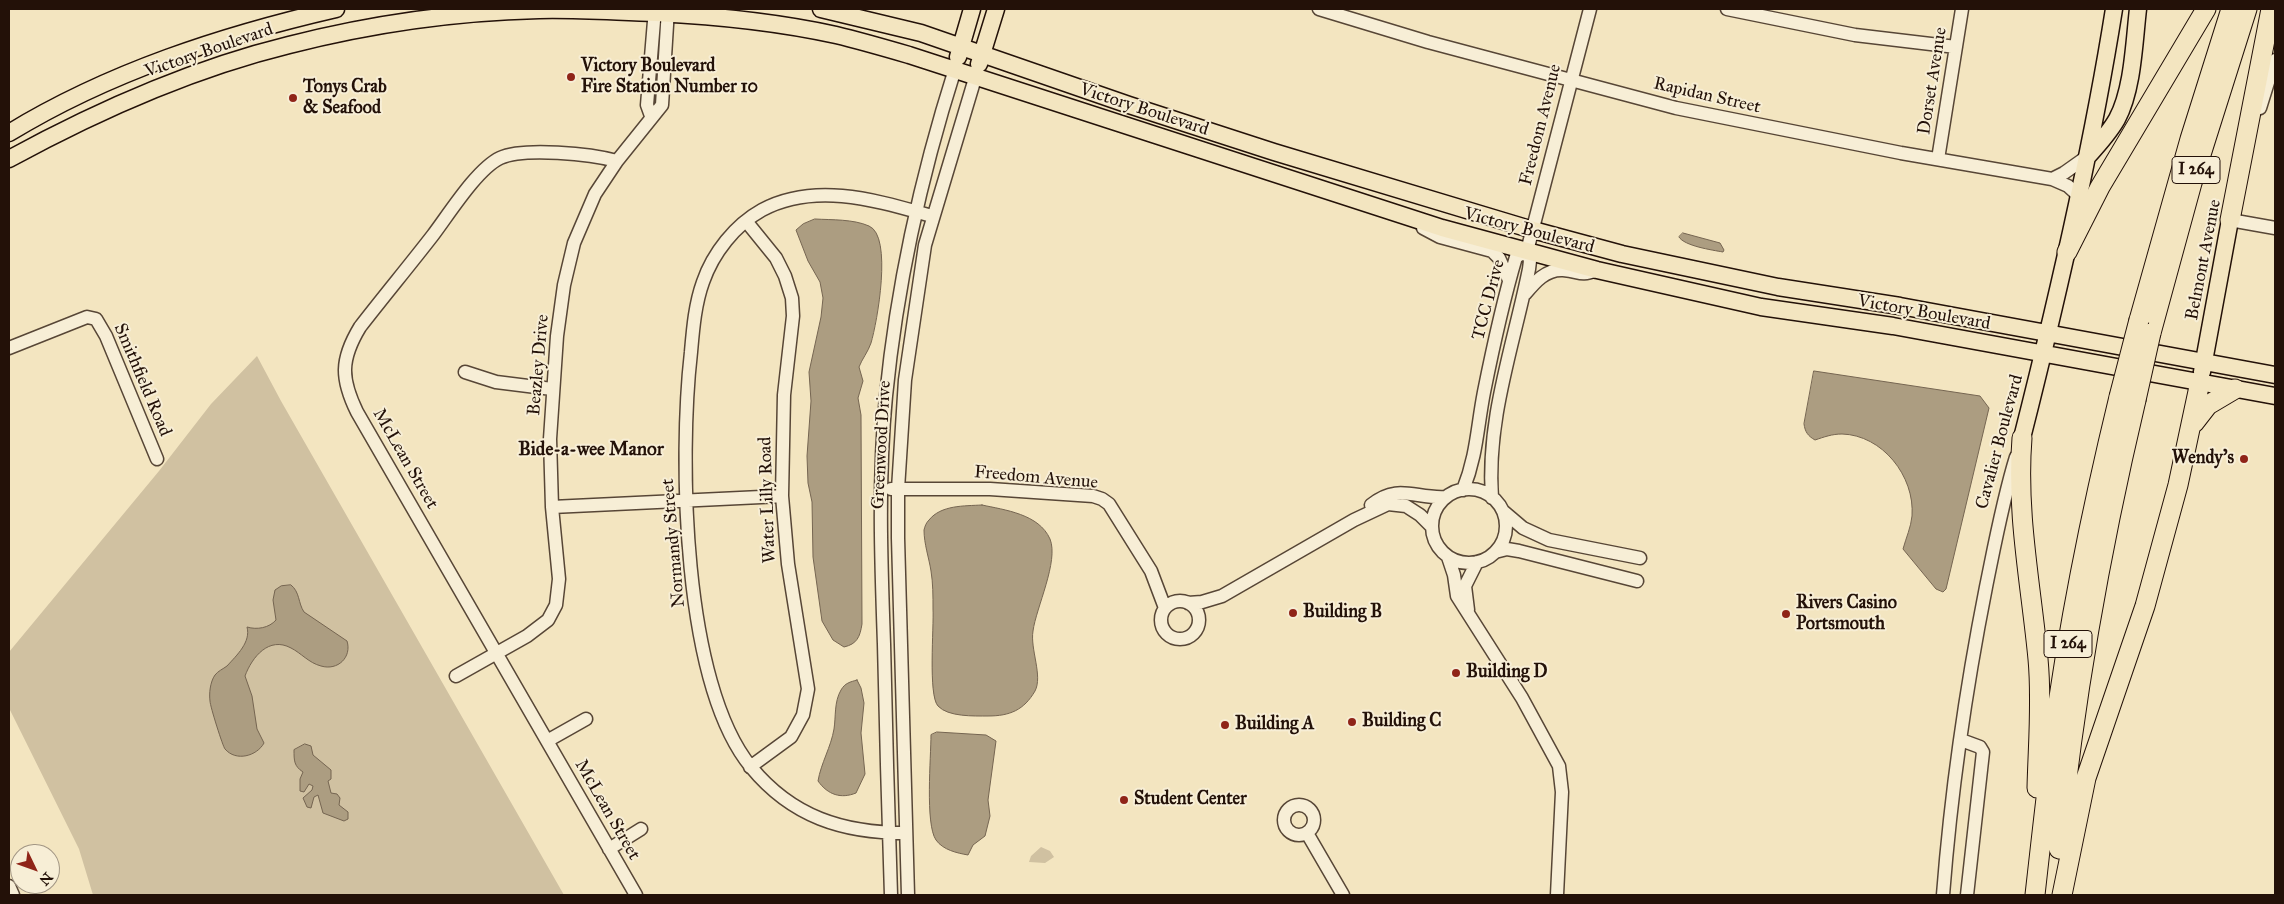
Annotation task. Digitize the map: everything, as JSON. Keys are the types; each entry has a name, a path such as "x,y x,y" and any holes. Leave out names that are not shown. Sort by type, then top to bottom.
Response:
{"highway":[{"path":"2067,252 2100,187 2206,9"},
{"name":"I 264","path":"2034,895 2054,732 2087,539 2128,399 2190,139 2231,9"},
{"name":"I 264","path":"2145,327 2247,9"},
{"path":"2230,220 2271,9"},
{"path":"2062,895 2086,778 2145,606 2175,495 2200,382"},
{"path":"2190,428 2208,405 2235,389"},
{"name":"I 264","path":"2055,895 2067,781 2083,663 2128,399"},
{"path":"2022,438 2019,494 2038,661 2039,695 2034,895"}],"main road":[{"name":"Victory Boulevard","path":"9,133 96,87 163,60 243,33 336,9"},
{"name":"Victory Boulevard","path":"9,159 74,126 159,88 234,61 288,45 405,22 446,16 538,9 661,11 749,20 830,34 976,75 1394,213 1597,270 1761,307 1893,326 2275,396"},
{"name":"Victory Boulevard","path":"821,9 921,33 1129,105 1274,152 1533,230 1622,254 1727,277 2049,332 2275,375"},
{"name":"Greenwood Drive","path":"955,69 972,9"},
{"name":"Greenwood Drive","path":"976,75 996,9"},
{"name":"Cavalier Boulevard","path":"2022,438 2044,354 2088,156 2114,9"},
{"name":"Cavalier Boulevard","path":"2088,156 2113,125 2124,102 2138,9"},
{"name":"Belmont Avenue","path":"2200,382 2230,220"}],"street":[{"name":"Rapidan Street","path":"1319,9 1419,40 1570,81 1738,122 2052,179 2068,186 2079,196"},
{"name":"Freedom Avenue","path":"1527,251 1590,9"},
{"path":"1727,9 1855,35 1956,47"},
{"name":"Dorset Avenue","path":"1938,159 1962,9"},
{"name":"Beazley Drive","path":"456,676 539,628 552,614 556,605 559,579 552,507 552,389 564,285 574,243 595,194 617,161 651,116 662,105 661,11"},
{"name":"Belmont Avenue","path":"2230,220 2275,60"},
{"name":"Greenwood Drive","path":"891,895 881,489 886,397 894,325 916,212 955,69"},
{"name":"Greenwood Drive","path":"908,895 898,489 905,380 925,245 932,216 976,75"},
{"name":"McLean Street","path":"617,161 584,154 527,154 506,156 494,162 472,185 360,327 347,350 344,372 351,398 636,895"},
{"path":"2052,179 2088,156"},
{"name":"Normandy Street","path":"906,833 852,829 815,818 782,798 750,767 731,737 705,656 692,573 686,501 685,426 687,383 700,292 711,263 733,232 760,211 778,203 807,195 846,196 932,216"},
{"path":"1394,213 1440,237 1492,251 1499,258 1510,280"},
{"path":"2230,220 2275,228"},
{"name":"Water Lilly Road","path":"746,221 776,258 785,276 792,298 784,396 782,496 788,564 808,689 798,726 791,737 750,767"},
{"name":"TCC Drive","path":"1463,490 1476,449 1484,393 1516,257 1527,251 1530,261 1524,296 1494,430 1490,475 1492,498"},
{"path":"1524,296 1537,280 1549,272 1562,270 1583,275 1597,270"},
{"name":"Smithfield Road","path":"9,348 87,317 96,319 106,336 156,459"},
{"path":"466,372 496,382 552,389"},
{"name":"Cavalier Boulevard","path":"1943,895 1948,832 1978,629 2001,514 2022,438"},
{"name":"Freedom Avenue","path":"881,489 990,489 1093,496 1102,499 1109,504 1151,571 1172,595 1197,611 1199,623"},
{"path":"1503,511 1506,523 1504,536 1492,555 1477,562 1458,562 1448,557 1439,549 1432,527 1433,515 1439,504 1446,497 1463,490 1473,489 1485,492 1523,528 1549,540 1640,558"},
{"name":"Freedom Avenue","path":"1354,520 1376,501 1391,493 1405,493 1429,498 1446,497"},
{"path":"552,507 782,496"},
{"name":"Freedom Avenue","path":"1222,596 1199,623 1194,634 1183,639 1170,637 1165,633 1161,620 1165,608 1170,604 1202,602 1222,596 1354,520 1388,504 1406,506 1420,515 1432,527"},
{"path":"1495,552 1507,549 1518,551 1637,581"},
{"path":"1448,557 1454,575 1457,596 1468,610 1478,632 1522,698 1559,766 1562,792 1557,895"},
{"path":"1468,610 1465,586 1477,562"},
{"name":"Freedom Avenue","path":"1151,571 1165,608"},
{"path":"547,741 586,719"},
{"path":"1961,740 1980,747 1983,752 1967,895"},
{"path":"610,849 641,829"},
{"path":"1307,833 1343,895"}],"shaded area":[{"path":"815,219 849,221 869,226 876,233 882,262 874,333 870,346 859,367 863,381 858,398 861,415 862,624 857,639 852,644 844,647 833,640 822,621 813,557 812,502 808,483 807,456 811,401 809,372 821,317 823,298 820,282 808,261 796,230 803,224"},
{"path":"1683,233 1720,243 1724,250 1723,252 1712,250 1686,243 1679,237"},
{"path":"257,356 564,895 93,895 79,849 9,708 9,652 159,471 211,404"},
{"path":"1814,371 1980,396 1989,408 1946,589 1943,592 1936,589 1903,549 1912,516 1911,501 1908,486 1893,460 1883,450 1857,436 1838,434 1815,440 1806,432 1804,424"},
{"path":"982,505 1011,511 1030,519 1045,531 1050,539 1052,548 1052,559 1033,631 1033,646 1038,678 1035,691 1031,698 1016,711 996,716 969,716 942,710 935,699 933,689 933,585 924,529 928,521 940,511 953,507"},
{"path":"291,585 296,591 304,612 347,641 347,652 338,665 327,667 313,663 295,650 283,645 276,645 262,650 252,662 245,676 252,696 257,729 264,743 261,748 251,754 246,756 235,755 225,749 212,710 210,692 212,681 216,674 227,666 242,648 247,638 247,627 263,628 276,620 273,600 275,590 281,586"},
{"path":"857,680 864,703 861,733 865,774 856,793 840,796 830,793 818,781 833,736 836,704 839,695 846,684"},
{"path":"937,732 986,735 996,741 988,800 990,816 985,836 973,845 968,855 946,849 936,840 933,832 930,806 931,735"},
{"path":"305,744 311,746 313,755 331,770 331,779 328,781 331,793 337,794 340,798 339,805 348,812 348,819 344,821 323,813 318,795 314,797 311,808 307,807 303,798 312,790 313,786 309,784 304,792 300,791 300,779 303,772 294,760 294,750"},
{"path":"1041,847 1050,851 1054,857 1045,863 1029,862 1031,856"}],"place":[{"name":"Victory Boulevard Fire Station Number 10","path":"571,77"},
{"name":"Tonys Crab & Seafood","path":"293,98"},
{"name":"Wendy's","path":"2244,459"},
{"name":"Building B","path":"1293,613"},
{"name":"Rivers Casino Portsmouth","path":"1786,614"},
{"name":"Building D","path":"1456,673"},
{"name":"Building C","path":"1352,722"},
{"name":"Building A","path":"1225,725"},
{"name":"Student Center","path":"1124,800"}],"district":[{"name":"Bide-a-wee Manor","path":"591,450"}]}
